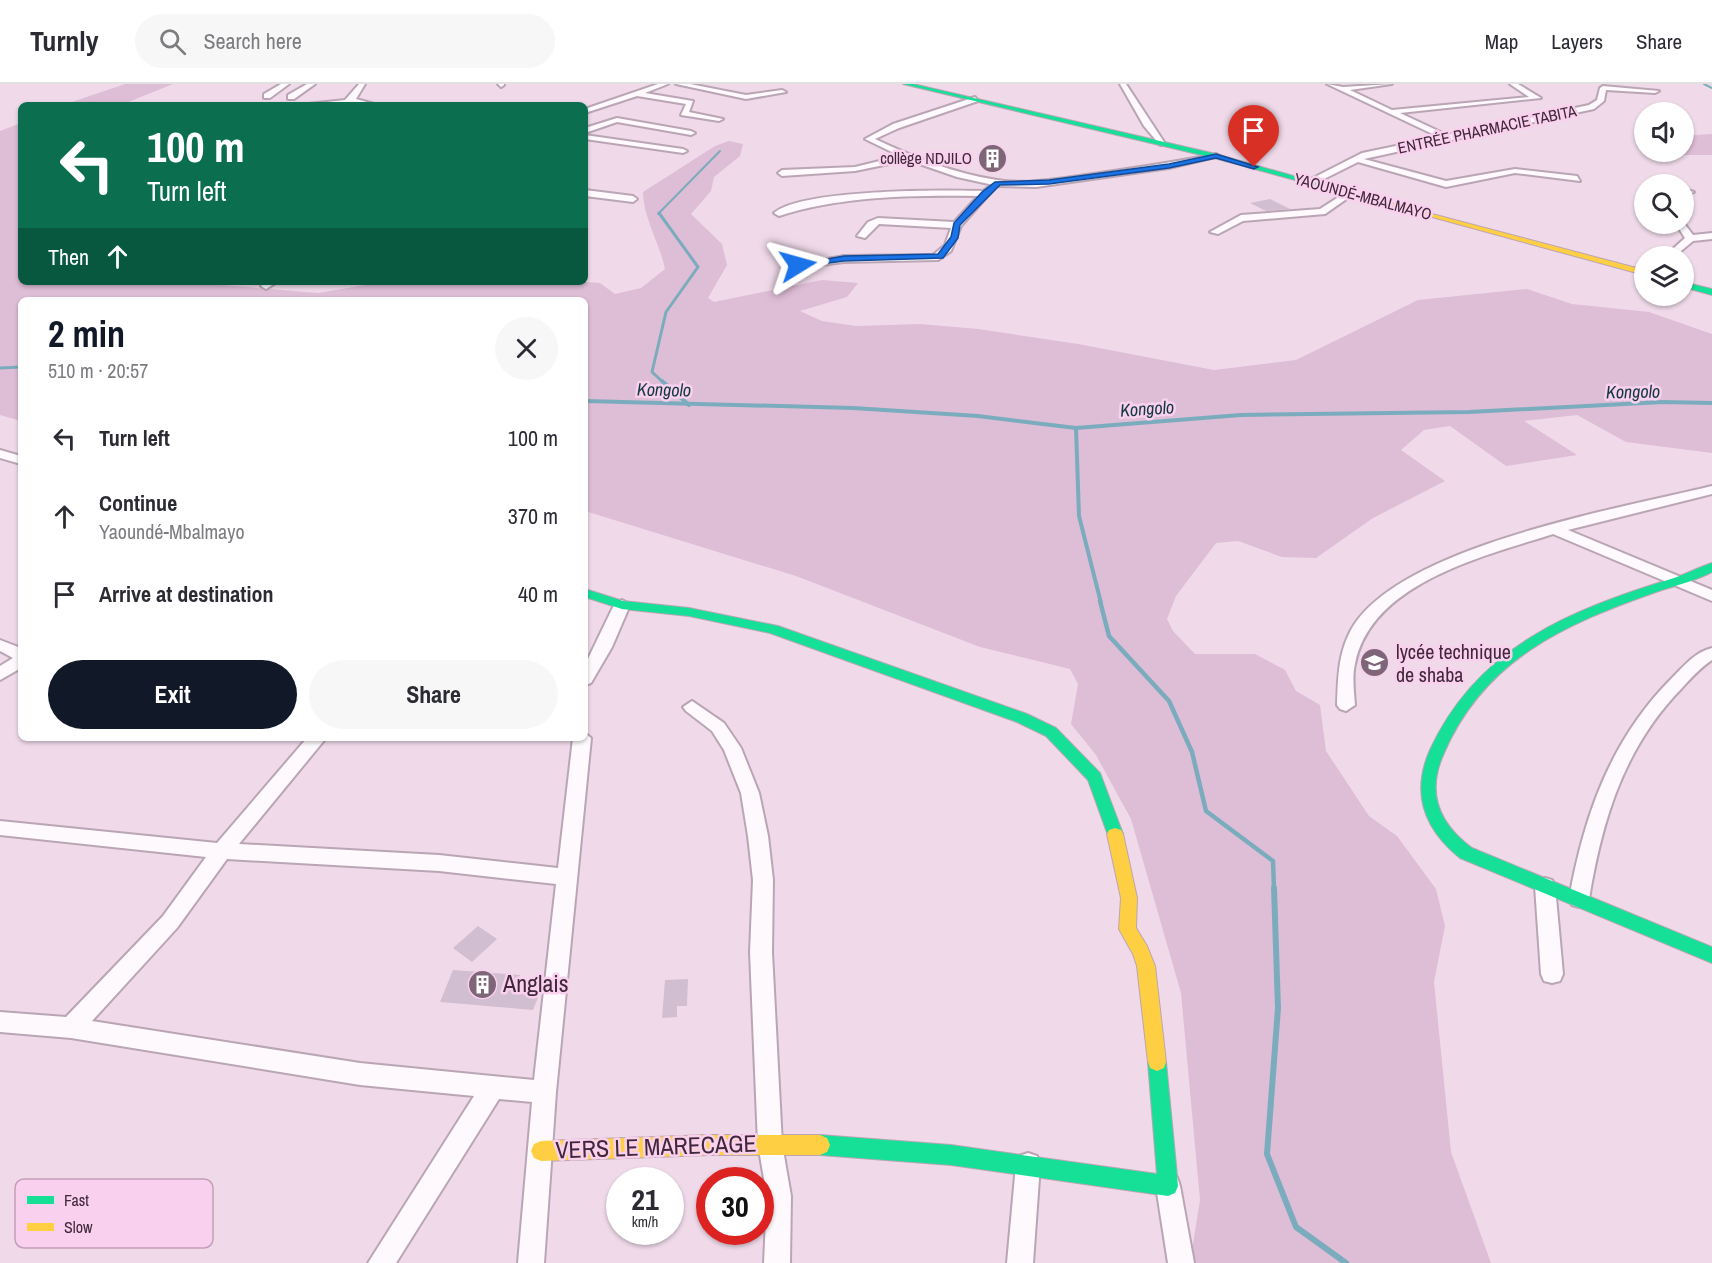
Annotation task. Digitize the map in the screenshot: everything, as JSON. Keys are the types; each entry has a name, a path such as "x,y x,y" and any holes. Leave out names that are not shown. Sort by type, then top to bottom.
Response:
{"main road":[{"name":"YAOUNDÉ-MBALMAYO","path":"908,84 1216,156 1634,270"},
{"path":"1694,287 1712,292"},
{"path":"1712,567 1692,579 1673,580 1575,618 1516,651 1488,673 1465,698 1438,742 1426,780 1438,822 1445,835 1481,861 1712,955"},
{"path":"588,594 622,604 689,612 772,629 1022,718 1050,732 1095,777 1123,861 1129,898 1127,929 1141,951 1146,966 1159,1076 1168,1186"},
{"name":"VERS LE MARECAGE","path":"542,1150 770,1143 879,1148 1028,1165 1168,1186"}],"street":[{"path":"267,96 286,84"},
{"path":"291,97 312,84"},
{"path":"351,100 362,84"},
{"path":"588,110 665,84"},
{"path":"679,84 747,97 782,92"},
{"path":"1123,84 1148,126 1163,143"},
{"path":"1329,84 1444,136"},
{"path":"1343,89 1389,84"},
{"path":"1390,112 1537,98 1513,84"},
{"name":"ENTRÉE PHARMACIE TABITA","path":"1312,183 1357,159 1444,136 1591,107 1600,101 1603,88 1655,92"},
{"path":"638,94 690,104 684,113 719,118"},
{"path":"975,99 896,126 869,139 908,157 960,175 998,183 1062,181 1169,166 1216,156"},
{"path":"332,102 351,100 360,102"},
{"path":"588,130 617,120 691,133"},
{"path":"588,137 683,151"},
{"path":"782,173 855,169 908,157"},
{"path":"1357,159 1446,184 1515,171 1577,178"},
{"path":"798,265 844,259 935,258 944,254 954,238 956,225 984,194 998,183"},
{"path":"588,193 633,199"},
{"path":"778,213 787,207 837,199 941,193 984,194"},
{"path":"1215,232 1241,218 1322,212 1351,193"},
{"path":"862,236 873,222 879,221 956,225"},
{"path":"1687,234 1690,238"},
{"path":"1681,246 1690,238 1712,236"},
{"path":"0,454 18,458"},
{"path":"1346,705 1343,687 1344,664 1352,641 1383,600 1411,581 1456,562 1554,528 1712,490"},
{"path":"1554,528 1712,596"},
{"path":"588,674 604,647 622,604"},
{"path":"0,645 18,654"},
{"path":"1579,899 1604,794 1618,761 1658,699 1701,658 1712,653"},
{"path":"0,674 18,662"},
{"path":"692,707 718,727 732,748 750,793 764,880 761,952 770,1143 779,1196 777,1263"},
{"path":"71,1028 170,922 222,851 314,741"},
{"path":"531,1263 542,1150 544,1092 582,741"},
{"path":"0,828 222,851 420,860 519,869 568,878"},
{"path":"1545,886 1552,974"},
{"path":"0,1022 71,1028 360,1074 544,1092"},
{"path":"381,1263 494,1086"},
{"path":"1020,1263 1028,1165"},
{"path":"1168,1186 1181,1263"}],"shaded area":[{"path":"125,84 173,84 128,102 72,102"},
{"path":"18,124 18,285 221,285 318,293 365,285 588,285 588,282 600,283 615,294 641,288 665,269 646,211 643,192 715,146 729,141 743,144 740,156 714,177 711,191 691,214 722,244 727,265 708,298 714,302 822,280 858,283 847,297 800,311 822,321 856,326 920,324 978,329 1078,344 1214,370 1296,360 1418,300 1527,289 1572,304 1649,312 1712,334 1712,453 1626,442 1577,415 1524,421 1577,455 1506,466 1450,426 1424,430 1401,450 1445,481 1373,518 1316,558 1282,557 1238,541 1216,543 1176,596 1167,619 1173,631 1195,654 1255,654 1285,670 1296,691 1320,705 1326,751 1369,816 1397,836 1436,889 1445,926 1434,982 1451,1152 1491,1263 1190,1263 1200,1200 1181,993 1131,819 1096,755 1071,724 1078,684 1070,669 980,647 796,576 588,512 588,297 18,297 18,420 0,415 0,131"},
{"path":"1712,134 1712,155 1694,155 1694,135"}],"building":[{"path":"1270,199 1290,209 1266,211 1250,203"},
{"name":"Anglais","path":"478,926 497,939 472,962 453,948"},
{"name":"Anglais","path":"453,970 520,975 513,993 539,995 533,1010 440,1002"},
{"path":"688,979 687,1006 677,1006 677,1017 662,1018 665,980"}],"waterway":[{"path":"1704,84 1712,88"},
{"path":"658,214 720,151"},
{"path":"659,213 698,267 666,312 652,372 664,383"},
{"name":"Kongolo","path":"0,368 18,367"},
{"path":"662,381 688,404"},
{"name":"Kongolo","path":"588,401 688,404"},
{"name":"Kongolo","path":"1076,428 1241,415 1469,412 1663,402 1712,403"},
{"name":"Kongolo","path":"688,404 853,408 978,416 1076,428"},
{"path":"1076,428 1079,516 1101,603"},
{"path":"1100,601 1109,636 1169,701 1192,752 1206,811 1273,861 1274,890"},
{"path":"1274,888 1278,1008 1267,1154 1296,1227 1346,1263"}],"traffic: fast":[{"path":"906,84 1216,156 1328,187"},
{"path":"1694,287 1712,292"},
{"path":"1712,567 1571,622 1525,647 1504,662 1484,679 1457,714 1432,763 1427,788 1433,813 1439,825 1447,836 1466,853 1712,955"},
{"path":"588,594 622,605 689,612 773,629 1022,718 1051,732 1095,777 1115,834"},
{"path":"820,1145 951,1155 1168,1186 1157,1062"}],"traffic: slow":[{"path":"1328,187 1634,270"},
{"path":"1115,834 1129,898 1127,929 1141,951 1146,966 1157,1062"},
{"path":"541,1151 710,1145 820,1145"}],"place":[{"name":"collège NDJILO","path":"993,158"},
{"name":"lycée technique de shaba","path":"1375,663"},
{"name":"Anglais","path":"482,984"}],"route":[{"path":"798,265 844,259 935,258 940,256 944,254 954,238 956,225 984,194 998,183 1036,184 1169,166 1216,156 1254,167"}]}
